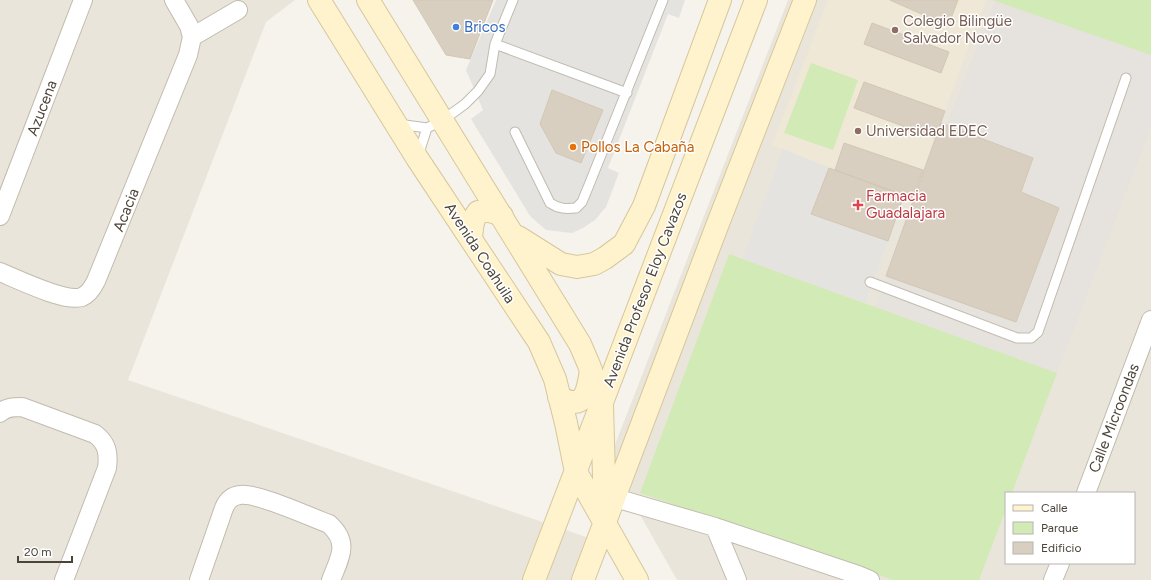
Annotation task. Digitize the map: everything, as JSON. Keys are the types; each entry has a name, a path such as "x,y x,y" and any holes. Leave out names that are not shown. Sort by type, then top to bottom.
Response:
{"main road":[{"name":"Avenida Coahuila","path":"319,0 396,124 538,342 552,372 576,472 637,580"},
{"name":"Avenida Coahuila","path":"368,0 435,124 508,224 580,344 602,405 605,523"},
{"path":"471,239 474,217 478,212 486,210 493,211 561,264 577,267 594,264 624,244 644,206 720,0"},
{"name":"Avenida Profesor Eloy Cavazos","path":"534,580 756,0"},
{"path":"583,580 717,226 805,0"},
{"path":"664,241 666,148"},
{"path":"559,397 575,403 582,401 586,394 590,370"}],"street":[{"name":"Azucena","path":"0,216 83,0"},
{"path":"174,0 189,26 192,37 238,10"},
{"name":"Acacia","path":"0,272 68,298 83,296 90,291 100,274 188,55 192,37"},
{"name":"Calle Microondas","path":"1086,492 1150,326"},
{"path":"0,413 12,407 22,407 95,434 101,439 107,448 107,468 64,580"},
{"path":"199,580 227,501 232,497 250,495 329,524 336,530 343,547 332,580"},
{"path":"615,498 715,527 870,580"},
{"path":"715,527 737,580"},
{"path":"1053,580 1060,564"}],"lane":[{"path":"418,158 435,124 465,104 478,91 490,74 495,44 513,0"},
{"path":"515,132 550,203 565,210 576,208 582,202 663,0"},
{"path":"495,44 627,93"},
{"path":"870,282 1017,338 1031,338 1038,332 1126,78"},
{"path":"396,124 435,124"}],"shaded area":[{"path":"0,0 295,0 266,22 128,380 592,539 573,580 0,580"},
{"path":"496,0 685,0 679,18 668,14 608,168 619,173 606,207 595,220 572,233 546,230 530,216 471,119 483,110 466,70"},
{"path":"788,0 1151,0 1151,580 677,580 609,460"},
{"path":"828,0 986,0 912,199 772,145"},
{"path":"995,1 1151,55 1151,127 1057,373 875,307"},
{"path":"783,149 829,168 811,214 888,241 865,303 742,259"}],"green space":[{"path":"991,0 1151,0 1151,55 995,1"},
{"path":"811,63 858,80 833,150 784,133"},
{"path":"729,254 1057,373 1012,492 1005,492 1005,512 979,580 893,580 640,493"}],"building":[{"name":"Bricos","path":"413,0 493,0 470,59 446,55"},
{"path":"890,0 958,0 948,26"},
{"path":"872,23 949,52 941,73 864,44"},
{"path":"864,82 945,111 935,138 854,108"},
{"path":"552,90 603,110 581,163 556,153 540,124"},
{"path":"941,123 1033,158 1021,192 1059,208 1016,322 886,276"},
{"path":"844,143 923,170 912,199 835,170"},
{"name":"Farmacia Guadalajara","path":"829,168 904,195 888,241 811,214"}],"place":[{"name":"Bricos","path":"456,27"},
{"name":"Colegio Bilingüe Salvador Novo","path":"895,30"},
{"name":"Universidad EDEC","path":"858,131"},
{"name":"Pollos La Cabaña","path":"573,147"},
{"name":"Farmacia Guadalajara","path":"858,205"}]}
